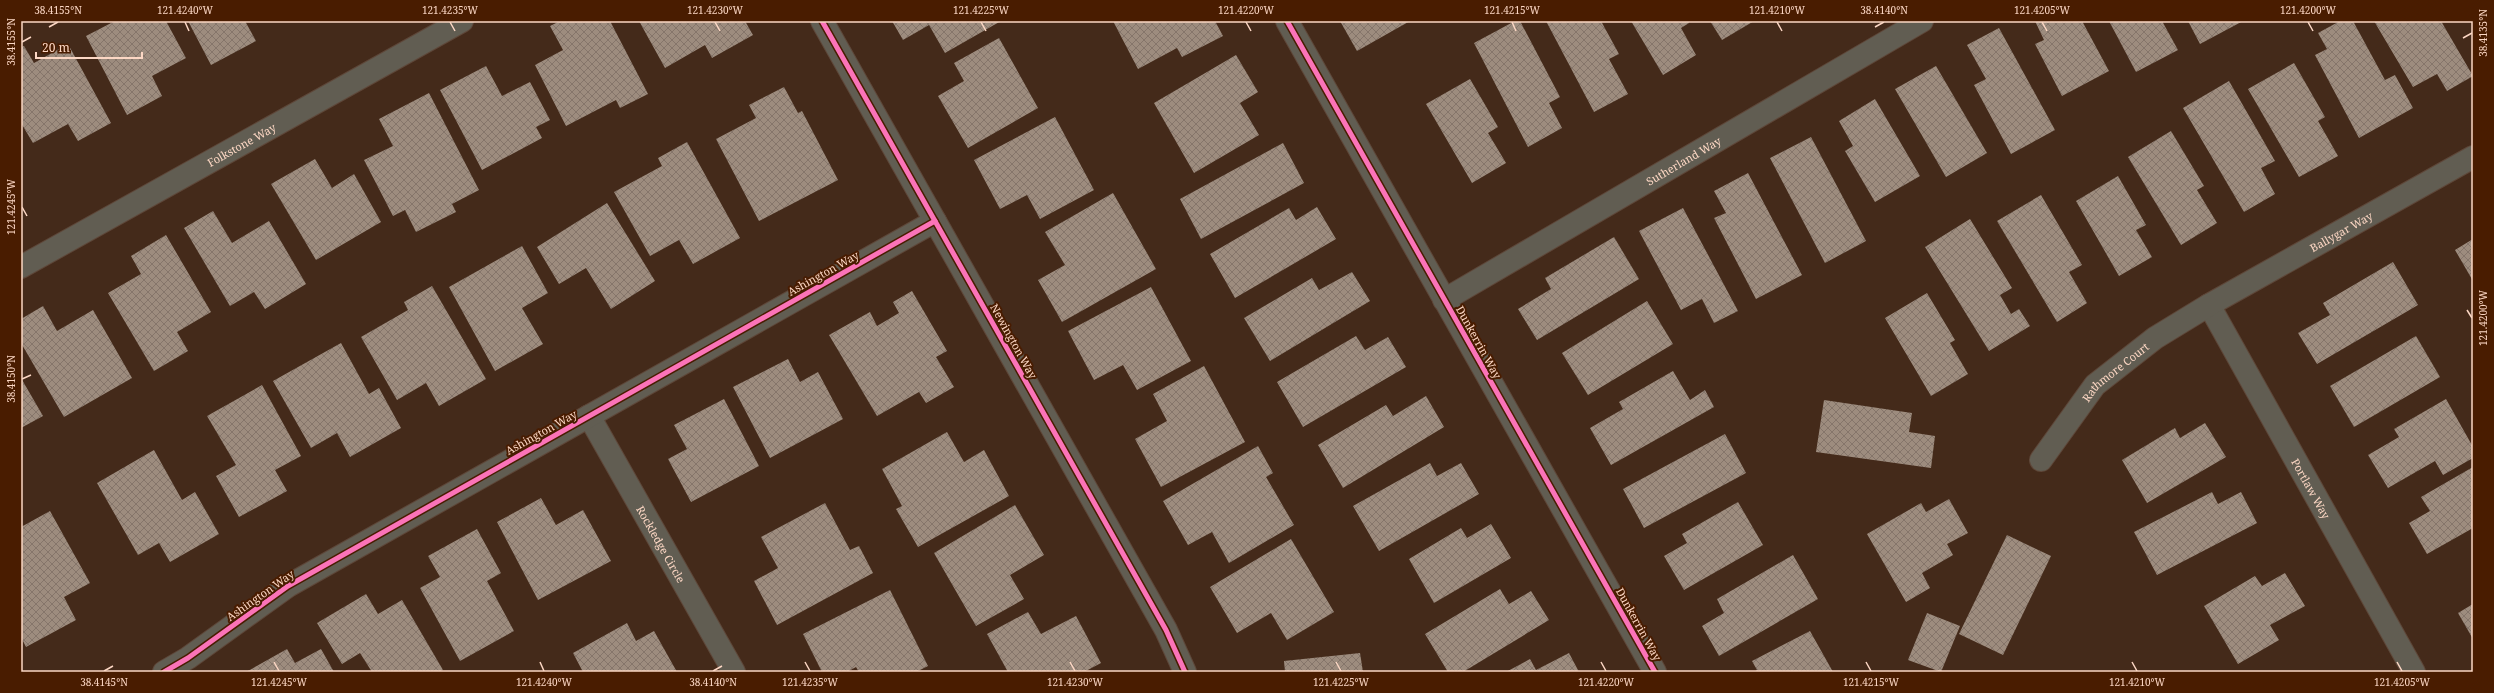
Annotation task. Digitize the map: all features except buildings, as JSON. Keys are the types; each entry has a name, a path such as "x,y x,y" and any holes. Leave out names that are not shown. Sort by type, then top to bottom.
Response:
{"street":[{"name":"Folkstone Way","path":"21,267 462,21"},
{"name":"Newington Way","path":"822,21 1166,630 1185,672"},
{"name":"Dunkerrin Way","path":"1287,21 1655,672"},
{"name":"Sutherland Way","path":"1444,300 1922,21"},
{"name":"Ballygar Way","path":"2209,305 2473,157"},
{"name":"Ashington Way","path":"164,672 188,658 288,586 935,221"},
{"name":"Rathmore Court","path":"2041,460 2095,385 2155,338 2209,305"},
{"name":"Portlaw Way","path":"2209,305 2414,672"},
{"name":"Rockledge Circle","path":"589,416 734,672"}],"cycle path":[{"path":"822,21 1166,630 1185,672"},
{"path":"1287,21 1655,672"},
{"path":"164,672 188,658 288,586 935,221"}]}
